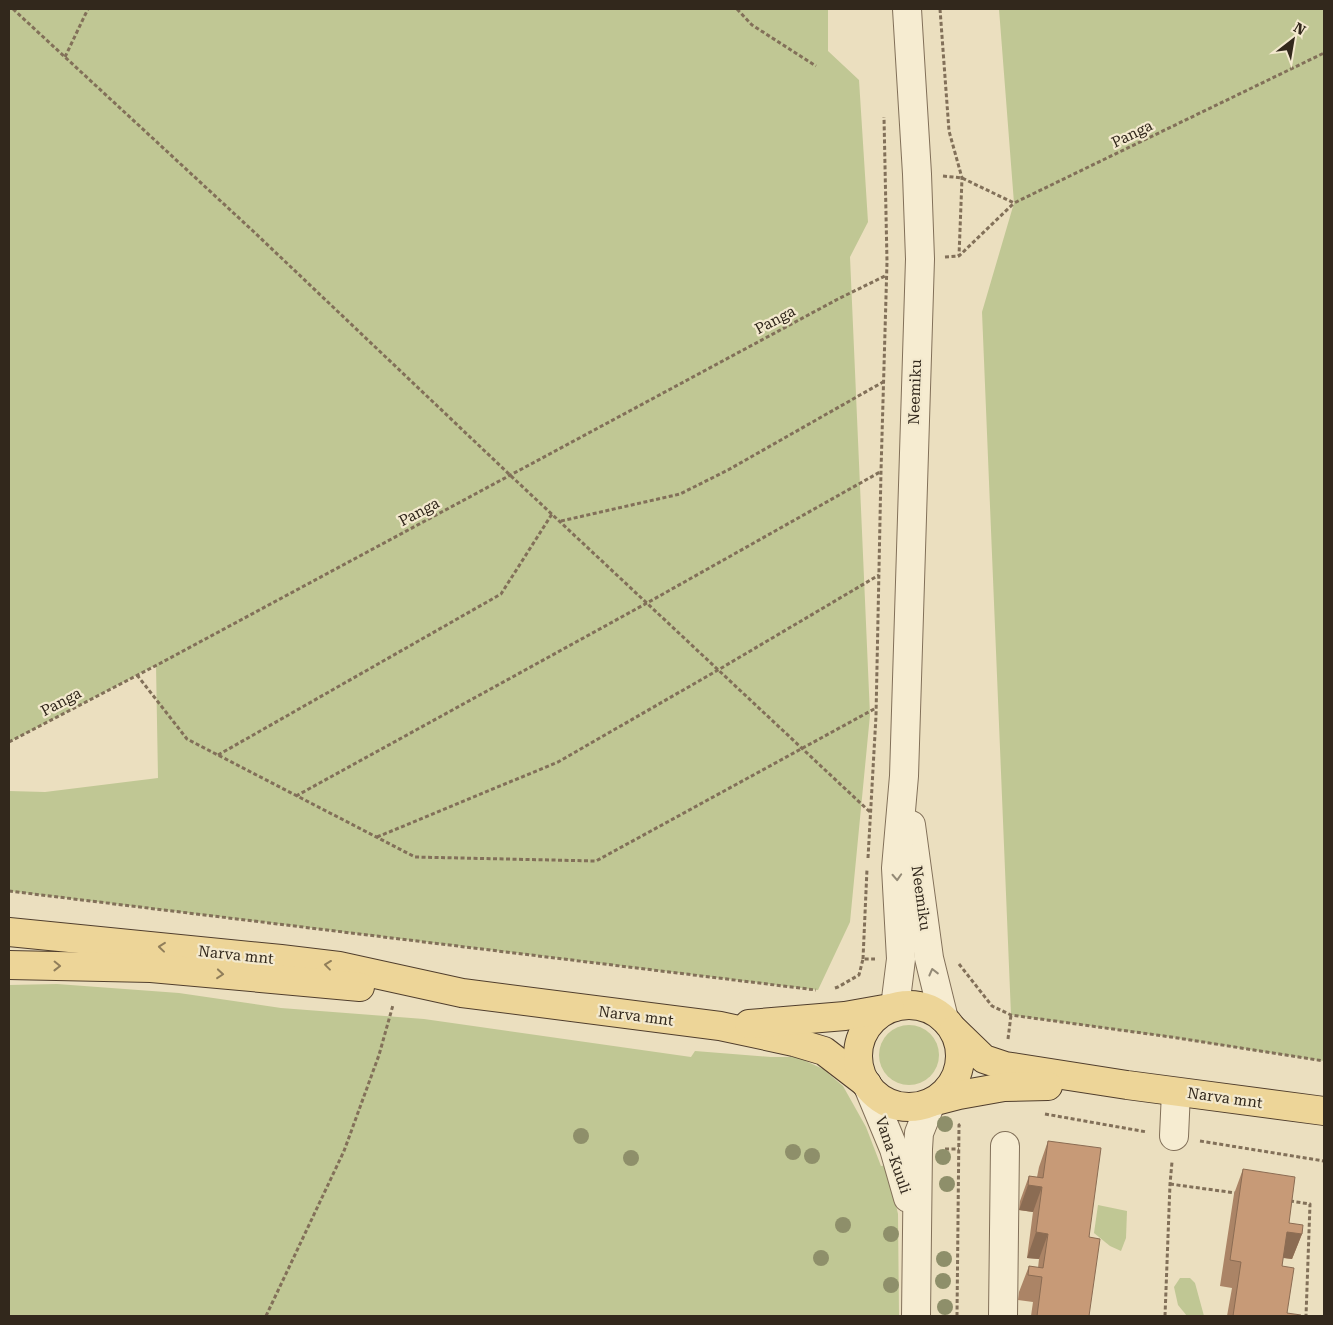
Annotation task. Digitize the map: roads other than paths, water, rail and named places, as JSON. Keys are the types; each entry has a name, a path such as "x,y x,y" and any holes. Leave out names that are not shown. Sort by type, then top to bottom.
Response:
{"main road":[{"name":"Narva mnt","path":"9,932 339,966 462,993"},
{"name":"Narva mnt","path":"9,965 151,968 398,990 462,993 720,1026 794,1042 824,1051 867,1084"},
{"path":"912,1005 935,1013 949,1025 960,1046 960,1063 955,1080 945,1093 931,1103 914,1107 898,1106 883,1100 867,1084 861,1074 858,1057 861,1041 868,1026 880,1015 895,1007 912,1005"},
{"name":"Narva mnt","path":"720,1026 845,1016 895,1007"},
{"name":"Narva mnt","path":"949,1025 984,1059 1005,1066 1126,1085 1324,1111"},
{"name":"Narva mnt","path":"931,1103 959,1094 1004,1087 1126,1085"}],"street":[{"name":"Neemiku","path":"895,1007 900,959 896,868 904,776 920,259 917,174 906,9"},
{"name":"Neemiku","path":"904,776 929,958 949,1025"},
{"name":"Vana-Kuuli","path":"867,1084 894,1149 916,1226"},
{"path":"1174,1136 1176,1092"},
{"name":"Vana-Kuuli","path":"916,1316 919,1133 931,1103"},
{"path":"1003,1316 1005,1146"}]}
